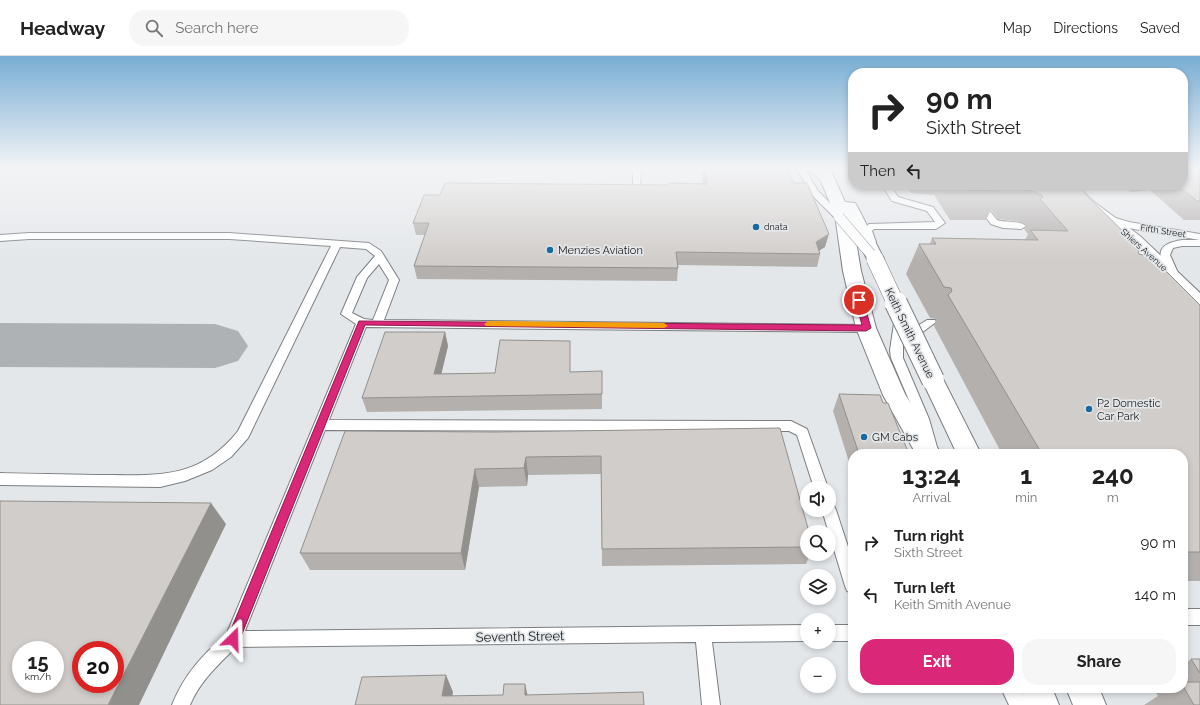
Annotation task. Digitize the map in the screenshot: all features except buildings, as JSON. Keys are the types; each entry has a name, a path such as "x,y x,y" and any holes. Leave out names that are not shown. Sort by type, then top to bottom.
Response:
{"street":[{"path":"837,199 843,215 852,271 866,328 894,395 927,449"},
{"name":"Keith Smith Avenue","path":"841,199 874,259 967,449"},
{"name":"Shiers Avenue","path":"1074,199 1127,245 1178,282 1200,304"},
{"name":"Shiers Avenue","path":"1078,199 1088,205 1102,222 1127,245"},
{"path":"1038,693 1043,705"},
{"path":"1084,693 1090,705"}],"lane":[{"path":"821,199 874,259"},
{"path":"896,199 930,209 940,223 936,226 872,226 867,230 867,233 902,306 897,344 897,358 923,419 929,449"},
{"path":"976,199 994,222 1002,226 1021,226"},
{"name":"Fifth Street","path":"1102,222 1200,237"},
{"path":"0,238 29,236 229,236 369,246 374,249 380,257 394,280 377,323"},
{"path":"1178,282 1164,259 1164,253 1171,245 1200,243"},
{"path":"0,479 160,481 182,477 201,471 218,461 233,448 243,434 337,244"},
{"path":"380,257 362,277 346,314 362,322 866,328"},
{"path":"181,705 188,688 199,671 233,639 362,322"},
{"path":"897,344 931,322"},
{"path":"320,425 791,426 802,432 819,481"},
{"path":"830,517 848,571"},
{"path":"1188,618 1200,618"},
{"name":"Seventh Street","path":"233,639 800,633"},
{"path":"836,633 848,633"},
{"path":"703,634 711,705"},
{"path":"1013,693 1019,705"}],"taxiway":[{"path":"0,345 215,346"}],"slow traffic":[{"path":"489,324 664,326"}],"place":[{"name":"dnata","path":"756,227"},
{"name":"Menzies Aviation","path":"550,250"},
{"name":"P2 Domestic Car Park","path":"1089,409"},
{"name":"GM Cabs","path":"864,437"}],"route":[{"path":"233,639 362,322 866,328 859,300"}]}
